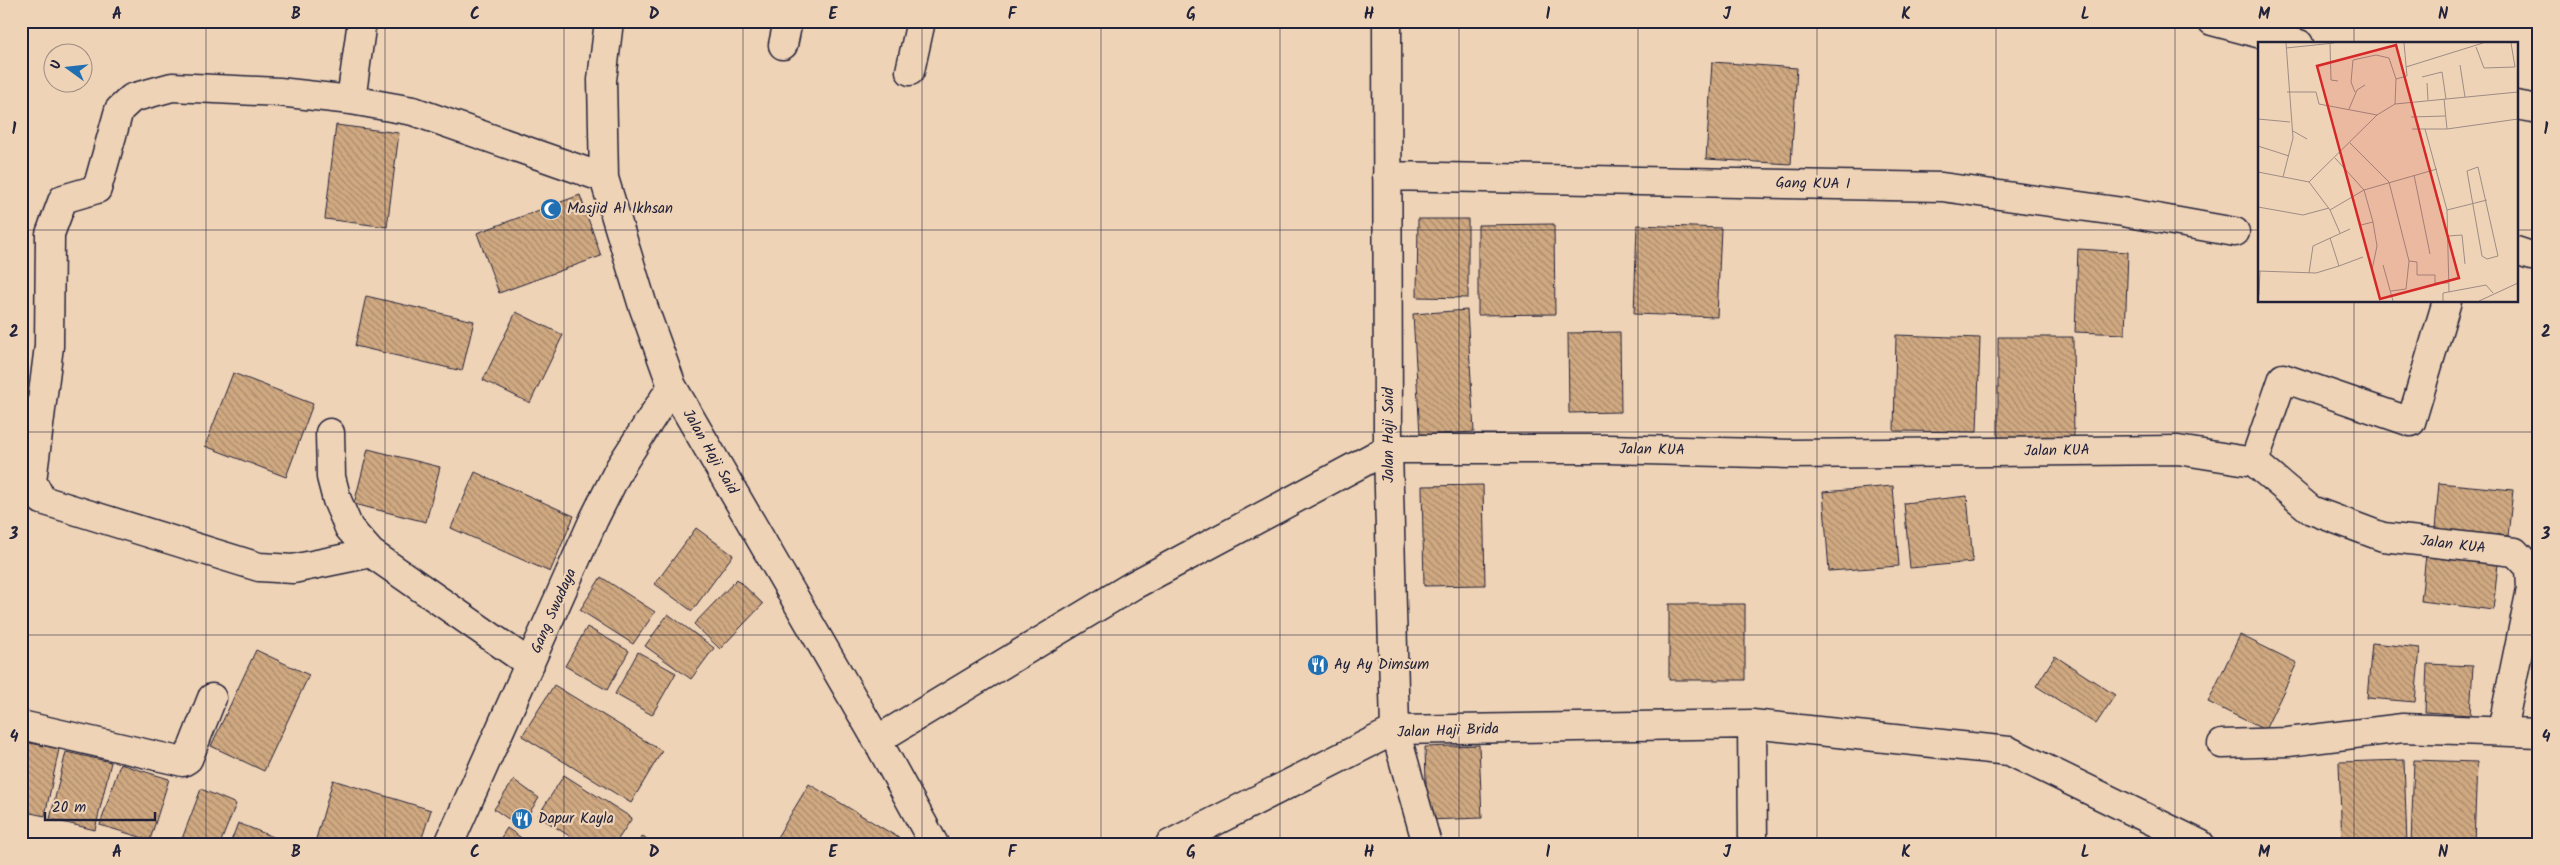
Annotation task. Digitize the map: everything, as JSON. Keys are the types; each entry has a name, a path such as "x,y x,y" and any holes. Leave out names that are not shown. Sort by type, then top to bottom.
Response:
{"street":[{"path":"351,100 362,21"},
{"name":"Jalan Haji Said","path":"609,21 602,80 604,178 642,303 672,386 877,740 934,844"},
{"path":"910,70 921,21"},
{"name":"Jalan Haji Said","path":"1386,21 1388,449 1395,730 1427,844"},
{"path":"2212,21 2291,42"},
{"path":"371,553 293,569 259,567 42,500 32,481 49,346 50,234 63,199 97,189 119,110 132,98 172,87 279,92 351,100 413,111 604,178"},
{"path":"2518,105 2539,109"},
{"name":"Gang KUA I","path":"1387,176 1942,187 2123,212 2235,232"},
{"path":"2518,252 2531,256 2539,254"},
{"path":"2254,462 2283,378 2411,422 2446,302"},
{"name":"Gang Swadaya","path":"449,844 594,519 620,467 672,386"},
{"path":"330,433 331,477 337,500 350,528 371,553 530,664"},
{"path":"877,740 1132,586 1388,449"},
{"name":"Jalan KUA","path":"1388,449 1608,449 1791,454 2178,450 2254,462 2311,510 2383,537 2515,552 2530,568 2531,589 2502,730"},
{"path":"21,725 183,762 188,758 212,698"},
{"path":"1752,724 1753,844"},
{"name":"Jalan Haji Brida","path":"1170,844 1395,730 1752,724 2009,751 2200,844"},
{"path":"2222,744 2288,742 2403,728 2502,730 2539,733"}],"building":[{"path":"1712,62 1797,68 1791,164 1706,159"},
{"path":"336,125 399,133 387,227 325,219"},
{"path":"580,195 601,256 499,293 477,233"},
{"path":"1418,219 1468,219 1468,298 1417,297"},
{"path":"1554,224 1555,314 1478,315 1478,225"},
{"path":"1637,225 1721,228 1717,317 1634,314"},
{"path":"2078,249 2128,252 2125,334 2075,332"},
{"path":"366,296 474,321 462,371 355,346"},
{"path":"1467,310 1474,432 1420,435 1413,314"},
{"path":"516,312 563,335 530,403 483,380"},
{"path":"1620,332 1621,412 1569,413 1568,333"},
{"path":"1896,335 1980,338 1977,432 1894,431"},
{"path":"1998,337 2073,337 2074,446 1998,447"},
{"path":"233,373 313,404 286,477 205,446"},
{"path":"368,449 440,467 426,522 354,504"},
{"path":"475,472 574,516 550,572 451,528"},
{"path":"2439,483 2513,490 2508,536 2435,529"},
{"path":"1483,485 1485,585 1424,586 1422,486"},
{"path":"1893,486 1899,566 1829,571 1823,492"},
{"path":"1967,496 1973,562 1910,568 1904,503"},
{"path":"696,528 733,555 692,611 655,584"},
{"path":"2426,555 2498,564 2493,610 2421,601"},
{"path":"601,577 655,612 633,644 580,610"},
{"path":"737,579 763,604 720,649 694,624"},
{"path":"1669,604 1745,604 1745,680 1669,680"},
{"path":"668,614 714,648 691,679 645,646"},
{"path":"587,627 629,651 607,690 565,666"},
{"path":"2240,635 2297,663 2265,730 2208,702"},
{"path":"2372,643 2420,648 2415,702 2367,698"},
{"path":"256,650 309,675 264,771 211,746"},
{"path":"638,652 676,673 652,715 615,694"},
{"path":"2055,656 2115,695 2096,724 2036,686"},
{"path":"2427,664 2473,666 2470,715 2425,712"},
{"path":"554,685 662,751 631,803 522,736"},
{"path":"21,741 59,749 45,816 21,811"},
{"path":"1479,745 1482,818 1427,820 1425,747"},
{"path":"66,752 111,762 95,830 50,819"},
{"path":"2404,760 2407,844 2342,844 2339,762"},
{"path":"2414,760 2477,762 2474,844 2411,844"},
{"path":"120,764 169,779 150,840 100,825"},
{"path":"564,775 632,818 615,844 582,844 538,816"},
{"path":"333,780 431,810 420,844 331,844 316,839"},
{"path":"514,780 539,798 520,827 494,809"},
{"path":"809,784 899,838 896,844 773,844"},
{"path":"201,789 236,804 220,844 180,844"},
{"path":"238,823 276,838 274,844 230,844"},
{"path":"507,828 530,844 497,844"},
{"path":"643,836 653,844 637,844"}],"place":[{"name":"Masjid Al Ikhsan","path":"551,209"},
{"name":"Ay Ay Dimsum","path":"1318,665"},
{"name":"Dapur Kayla","path":"522,819"}]}
